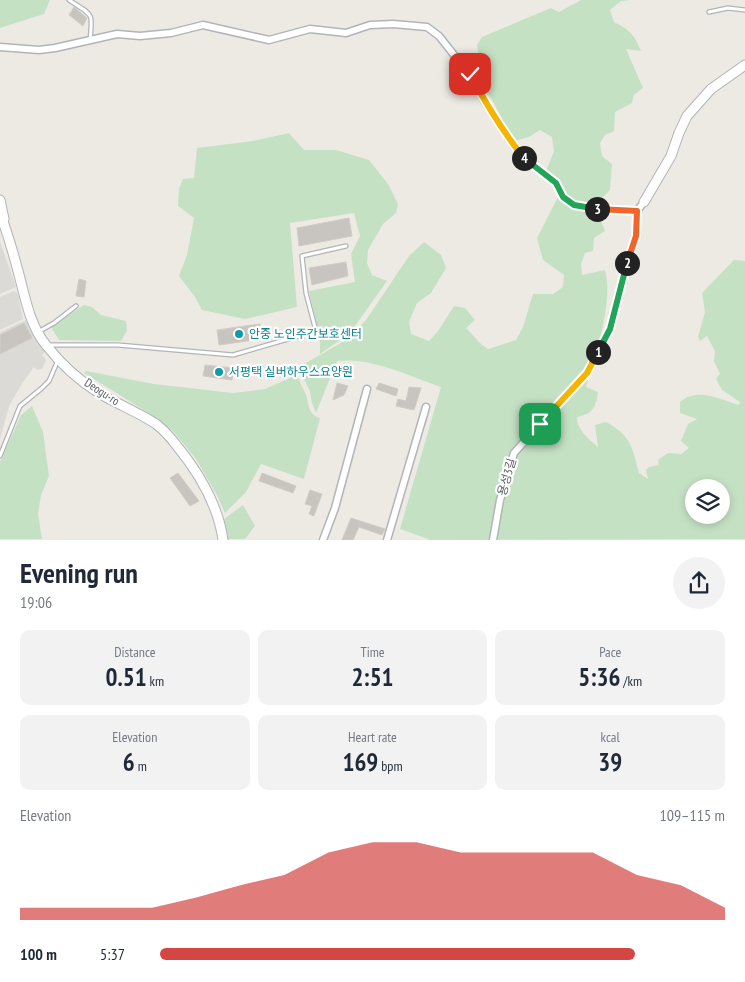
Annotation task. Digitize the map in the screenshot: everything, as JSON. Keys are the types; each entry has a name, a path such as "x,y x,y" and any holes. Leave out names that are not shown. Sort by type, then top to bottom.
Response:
{"street":[{"path":"0,47 39,50 72,46 117,34 140,36 172,34 203,25 268,40 310,29 346,34 370,25 393,24 427,27 439,36 470,74 485,102 515,147 526,159 556,183 563,197 574,205 593,209 637,211 671,156 687,116 711,89 745,65"},
{"name":"Deogu-ro","path":"0,200 3,225 29,312 37,332 58,360 98,392 157,425 169,436 195,468 213,502 222,528 223,540"},
{"name":"용성3길","path":"493,540 500,500 514,453 587,373 610,329 627,262 636,236 637,211"},
{"path":"0,213 3,225"},
{"path":"323,540 334,508 367,389"},
{"path":"386,540 426,406"}],"lane":[{"path":"70,0 90,15 92,19 90,40"},
{"path":"709,12 728,8 745,10"},
{"path":"46,345 118,345 234,355 316,331 306,293 302,256 346,246"},
{"path":"37,332 54,323 76,306"},
{"path":"0,456 20,406 49,381 58,360"}],"shaded area":[{"path":"0,242 16,287 0,294"},
{"path":"14,291 18,294 23,319 0,330 0,297"},
{"path":"26,320 45,352 42,355 46,360 42,369 37,370 34,367 9,406 0,439 0,332"}],"green space":[{"path":"0,0 50,0 44,14 0,28"},
{"path":"581,0 631,0 621,1 610,10 614,22 631,33 641,51 626,49 643,88 634,95 632,103 615,112 614,131 605,135 600,143 602,156 612,164 610,190 602,198 600,218 605,231 594,238 593,251 585,253 581,264 582,275 605,270 607,297 602,328 586,387 598,392 597,397 595,406 590,412 577,417 579,426 584,434 598,447 595,425 606,422 621,432 632,449 639,473 648,479 646,470 649,467 659,465 658,460 668,453 681,454 689,448 681,441 688,424 697,419 680,413 680,402 694,395 701,395 716,397 739,405 740,402 722,390 716,379 720,374 714,361 715,351 707,336 700,341 698,337 705,312 702,293 734,260 745,261 745,539 431,540 400,529 441,387 376,365 363,362 337,361 316,413 312,403 310,392 299,367 348,339 366,320 409,256 424,242 441,255 446,268 431,293 417,303 409,322 411,334 429,341 438,331 454,306 465,308 475,320 466,328 488,349 516,340 523,327 533,294 553,294 563,287 564,275 543,260 537,238 563,187 546,171 554,151 552,137 540,130 529,137 514,141 477,72 479,58 477,45 482,37 551,8 559,12"},
{"path":"289,133 304,150 336,150 369,160 388,184 398,204 396,213 383,224 368,250 367,263 372,275 387,281 350,333 320,354 320,339 309,291 355,282 351,254 360,236 354,213 290,223 297,307 245,319 202,310 179,276 187,255 194,218 178,206 179,189 183,179 194,178 197,148 253,141"},
{"path":"84,305 92,307 101,315 126,321 127,331 121,341 59,340 51,327"},
{"path":"86,371 154,384 233,393 265,389 297,375 311,412 320,418 304,479 261,464 246,492 225,513 196,459 174,432 152,415 84,373"},
{"path":"32,406 43,432 49,476 41,495 38,514 42,539 0,539 0,462 21,415"},
{"path":"243,505 255,526 245,539 228,539 224,519"}],"building":[{"path":"74,7 87,18 83,26 69,15"},
{"path":"349,218 352,236 299,246 297,228"},
{"path":"346,262 348,276 312,285 309,268"},
{"path":"79,279 86,281 84,297 76,296"},
{"path":"24,323 32,338 0,354 0,335"},
{"name":"안중 노인주간보호센터","path":"260,324 261,339 219,345 217,330"},
{"name":"서평택 실버하우스요양원","path":"205,365 234,368 232,380 203,376"},
{"path":"337,383 348,386 344,395 333,400"},
{"path":"379,383 398,389 396,396 376,389"},
{"path":"409,387 421,388 414,410 396,406 398,399 406,401"},
{"path":"178,473 199,501 190,506 170,478"},
{"path":"262,473 296,486 293,493 259,481"},
{"path":"310,490 322,494 314,516 309,514 312,506 305,504"},
{"path":"351,518 385,529 382,535 359,527 353,540 342,540"}],"place":[{"name":"안중 노인주간보호센터","path":"239,334"},
{"name":"서평택 실버하우스요양원","path":"219,372"}],"route":[{"path":"470,74 485,102 515,147 526,159 556,183 563,197 574,205 593,209 637,211 636,236 627,262 610,329 587,373 540,424"}]}
